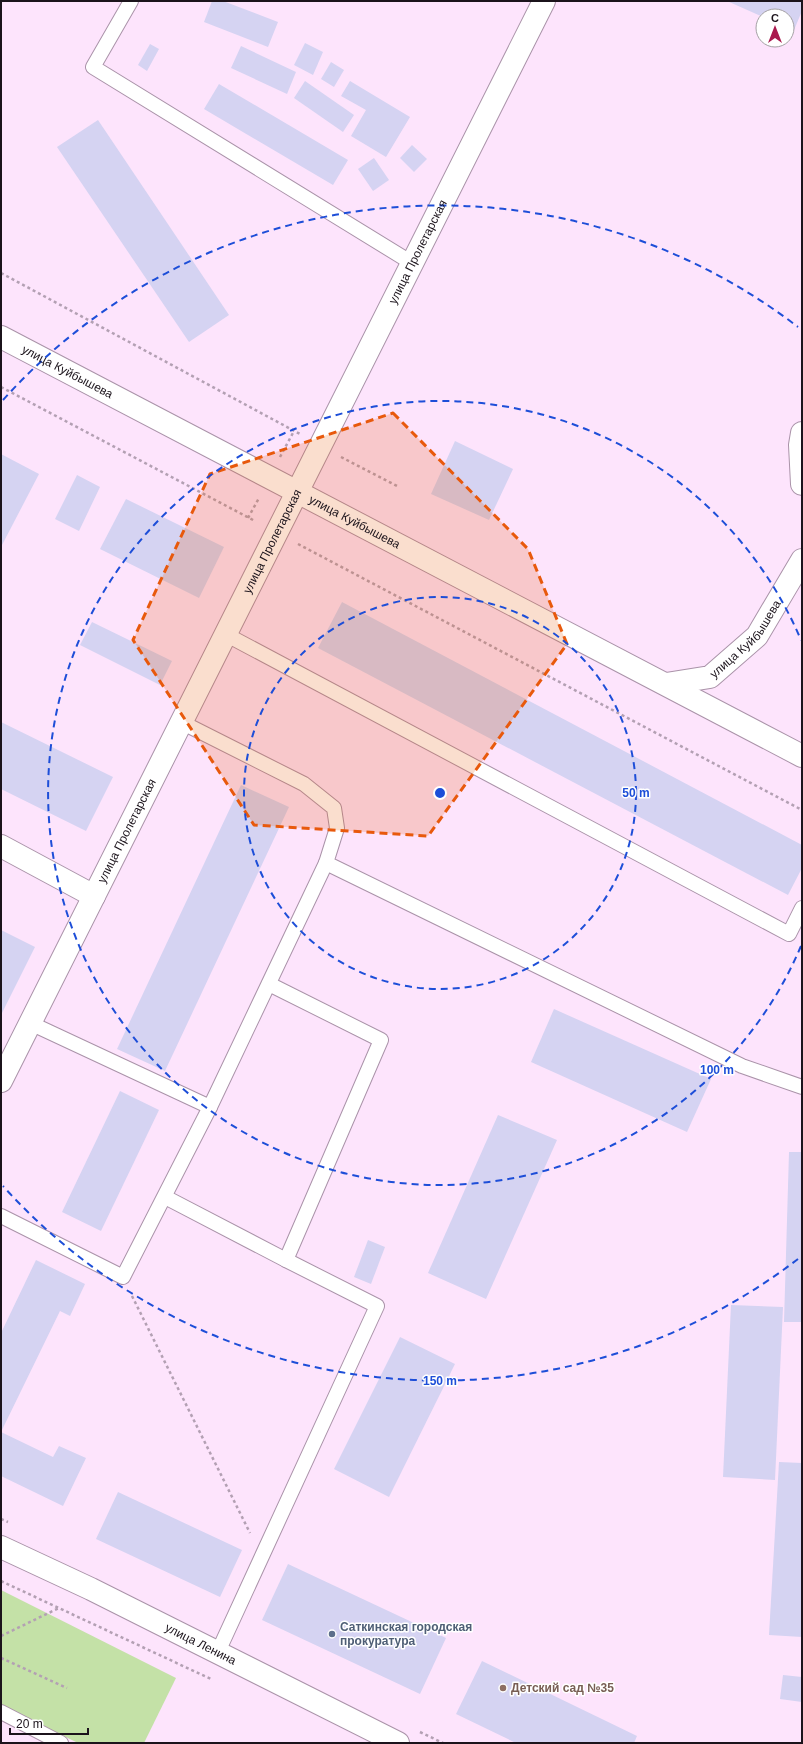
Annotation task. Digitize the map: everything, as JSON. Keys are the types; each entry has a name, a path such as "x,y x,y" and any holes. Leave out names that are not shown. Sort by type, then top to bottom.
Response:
{"main road":[{"name":"улица Пролетарская","path":"2,1076 544,1"},
{"name":"улица Куйбышева","path":"1,337 802,756"},
{"path":"802,433 800,445 802,484"},
{"name":"улица Куйбышева","path":"666,684 710,678 757,636 802,560"},
{"path":"1,846 94,896"},
{"name":"улица Ленина","path":"1,1547 91,1589 217,1654 398,1743"}],"lane":[{"path":"131,1 93,67 412,263"},
{"path":"225,634 789,934 802,908"},
{"path":"1,1216 123,1277 210,1107 326,863 337,828 334,808 304,784 181,722"},
{"path":"326,863 742,1066 802,1087"},
{"path":"269,984 381,1040 286,1260"},
{"path":"30,1022 210,1107"},
{"path":"165,1196 377,1306 217,1654"},
{"path":"1,1712 61,1743"}],"path":[{"path":"1,274 397,486"},
{"path":"1,387 802,810"},
{"path":"123,1277 261,1556"},
{"path":"1,1581 214,1680"},
{"path":"1,1636 59,1608"},
{"path":"1,1658 67,1688"}],"highlighted area":[{"path":"393,413 528,549 567,644 428,836 254,825 133,640 210,474"}],"green space":[{"path":"1,1590 176,1678 144,1743 78,1743 1,1705"}],"building":[{"path":"212,1 223,1 278,22 268,47 204,22"},
{"path":"727,1 802,1 802,11 795,28 795,8 755,8 755,13"},
{"path":"305,43 323,52 313,75 294,65"},
{"path":"150,44 159,49 147,71 138,65"},
{"path":"241,46 296,72 287,94 231,68"},
{"path":"331,62 344,70 334,87 321,79"},
{"path":"305,81 354,115 343,132 294,98"},
{"path":"350,81 410,117 386,157 351,136 366,110 341,96"},
{"path":"219,84 348,160 333,185 204,109"},
{"path":"98,120 229,315 189,342 57,147"},
{"path":"412,145 427,159 414,172 400,158"},
{"path":"374,158 389,180 373,191 358,169"},
{"path":"455,441 513,469 489,520 431,494"},
{"path":"1,454 39,474 1,547"},
{"path":"77,475 100,487 79,531 55,519"},
{"path":"126,499 224,547 199,598 100,549"},
{"path":"342,602 802,845 802,868 788,895 318,648"},
{"path":"92,622 172,661 160,685 80,645"},
{"path":"1,722 113,777 86,831 1,789"},
{"path":"241,785 289,807 165,1071 117,1049"},
{"path":"1,930 35,947 1,1015"},
{"path":"554,1009 711,1079 687,1132 531,1062"},
{"path":"120,1091 159,1110 101,1231 62,1212"},
{"path":"498,1115 557,1140 486,1299 428,1273"},
{"path":"789,1152 802,1152 802,1322 784,1322"},
{"path":"368,1240 385,1247 371,1284 354,1277"},
{"path":"36,1260 85,1284 70,1316 60,1311 1,1432 1,1333"},
{"path":"731,1305 783,1307 775,1480 723,1477"},
{"path":"400,1337 455,1364 389,1497 334,1469"},
{"path":"1,1432 53,1457 59,1446 86,1458 63,1506 1,1476"},
{"path":"779,1462 802,1463 802,1637 769,1635"},
{"path":"118,1492 242,1550 220,1597 96,1539"},
{"path":"288,1564 446,1638 420,1694 262,1620"},
{"name":"Детский сад №35","path":"482,1661 637,1736 634,1743 516,1743 456,1714"},
{"path":"783,1675 802,1677 802,1702 780,1699"}],"place":[{"name":"Саткинская городская прокуратура","path":"332,1634"},
{"name":"Детский сад №35","path":"503,1688"}]}
